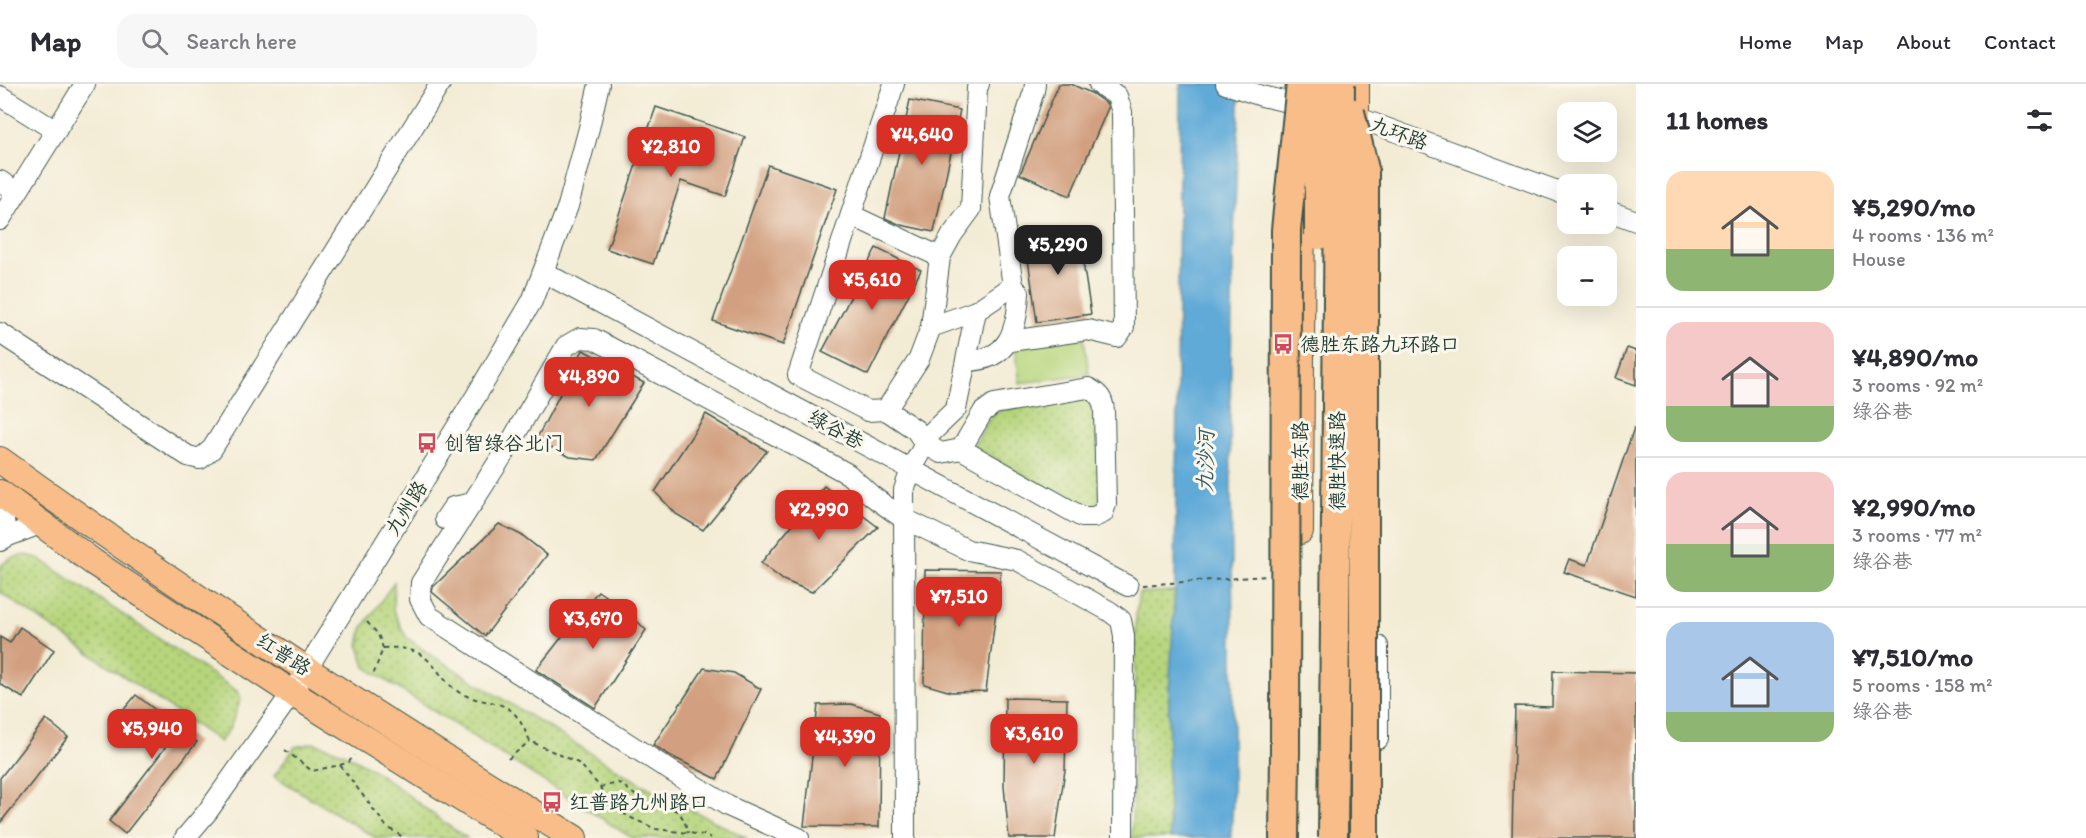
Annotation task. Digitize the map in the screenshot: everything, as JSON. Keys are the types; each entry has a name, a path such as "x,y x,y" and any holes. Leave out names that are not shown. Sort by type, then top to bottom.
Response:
{"highway":[{"path":"1342,84 1364,169 1364,838"},
{"name":"德胜快速路","path":"1333,838 1342,84"},
{"path":"1285,838 1286,230 1306,89"},
{"name":"德胜快速路","path":"1306,89 1319,666 1317,838"}],"main road":[{"path":"1354,838 1356,84"},
{"name":"德胜东路","path":"1285,838 1299,574 1306,89"},
{"name":"红普路","path":"0,460 106,536 307,669 574,838"},
{"name":"红普路","path":"0,493 40,524 292,693 525,838"}],"street":[{"path":"0,220 85,84"},
{"path":"0,333 188,456 200,459 212,449 440,84"},
{"name":"九州路","path":"185,838 208,811 292,693 532,301 568,206 599,84"},
{"path":"894,84 798,375 868,411 886,410 916,430 925,444 941,453 961,449 1082,517 1094,517 1103,513 1106,504 1104,411 1099,393 1088,388 994,404 983,412 961,449"},
{"path":"886,410 919,359 931,327 940,257 952,235 971,209 979,84"},
{"path":"966,361 981,361 997,352 1010,341 1018,319 1019,293 1012,286 1000,196 1035,84"},
{"path":"1010,341 1088,330 1117,337 1124,327 1122,112 1117,96 1099,84"},
{"name":"九环路","path":"1226,84 1262,96 1306,89 1356,117 1557,191"},
{"path":"0,96 56,131"},
{"path":"0,181 17,192"},
{"path":"851,214 940,257"},
{"path":"1617,214 1636,221"},
{"name":"绿谷巷","path":"543,272 1128,585"},
{"path":"931,327 976,310 1012,286"},
{"path":"905,838 904,490 911,469 931,433 956,409 976,310"},
{"path":"799,838 728,806 670,771 429,616 420,599 421,583 508,447 566,346 580,338 594,339 848,474 872,496 904,519 968,550 1017,560 1121,620 1124,636 1124,838"},
{"path":"1355,436 1378,525 1375,838"},
{"path":"0,493 3,539 40,524"},
{"path":"445,519 453,507 473,503"}],"path":[{"path":"1128,585 1241,578"},
{"path":"367,622 378,634 383,648 375,673"},
{"path":"383,648 397,647 424,656 451,686 467,697 492,701 513,712 530,741 580,764 600,787 607,802 629,817 656,829 711,838"},
{"path":"508,759 530,741"},
{"path":"285,750 312,771 349,762 355,754"},
{"path":"340,765 386,826 404,838"},
{"path":"600,787 619,783 642,800 668,806 678,811 685,821 688,833"}],"green space":[{"path":"1084,337 1089,374 1020,383 1015,346"},
{"path":"1085,395 1098,407 1100,500 1092,513 973,447 992,415 1002,410"},
{"path":"26,555 38,558 237,691 241,698 230,728 220,742 0,592 0,566 11,558"},
{"path":"394,582 393,610 406,637 431,655 639,783 747,838 632,838 365,667 359,646 362,629"},
{"path":"1175,591 1169,745 1170,838 1132,838 1136,613 1139,593"},
{"path":"314,743 336,750 375,771 467,838 376,838 274,776 295,747"}],"water":[{"name":"九沙河","path":"1180,84 1240,84 1230,417 1233,629 1231,838 1170,838 1169,694 1175,591"}],"building":[{"path":"1059,84 1071,84 1091,93 1107,104 1108,108 1070,196 1020,174"},
{"path":"910,100 960,110 934,232 901,225 885,218"},
{"path":"656,107 745,137 725,196 681,181 653,264 607,249"},
{"path":"768,165 837,189 783,345 713,321"},
{"path":"1078,230 1091,314 1037,322 1025,238"},
{"path":"876,248 921,270 868,375 822,352"},
{"path":"1627,348 1636,351 1636,385 1616,378"},
{"path":"583,350 644,383 596,460 570,457 536,440"},
{"path":"706,414 767,451 703,530 676,514 655,492"},
{"path":"1634,428 1636,429 1636,596 1564,572 1569,559 1587,565"},
{"path":"824,486 878,527 812,592 783,580 761,563"},
{"path":"499,524 523,536 547,555 485,636 432,592 433,587"},
{"path":"925,570 1001,571 986,691 951,692 924,684"},
{"path":"598,591 627,611 646,630 595,708 536,670"},
{"path":"20,627 54,650 23,698 0,684 0,637 10,643"},
{"path":"704,668 734,673 761,689 717,779 653,745"},
{"path":"1553,671 1636,673 1636,838 1512,838 1515,706 1552,707"},
{"path":"136,695 197,742 125,834 109,821 165,748 121,713"},
{"path":"1005,698 1067,699 1065,770 1055,838 1009,838 1004,786"},
{"path":"851,704 880,713 879,827 804,826 818,705"},
{"path":"46,719 68,737 0,823 0,778"}],"place":[{"name":"德胜东路九环路口","path":"1283,344"},
{"name":"创智绿谷北门","path":"427,443"},
{"name":"红普路九州路口","path":"552,802"}]}
